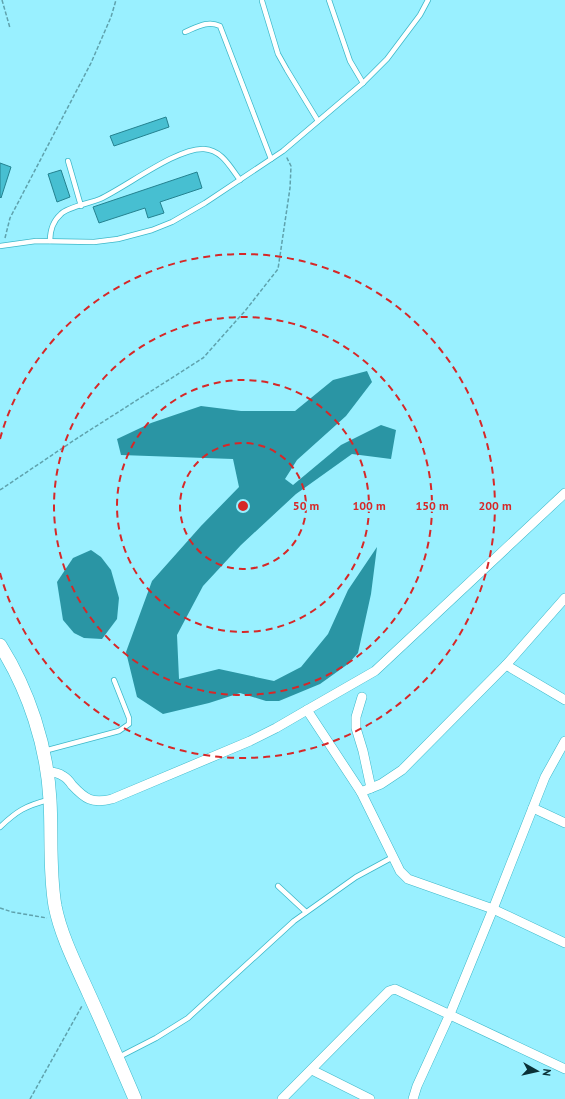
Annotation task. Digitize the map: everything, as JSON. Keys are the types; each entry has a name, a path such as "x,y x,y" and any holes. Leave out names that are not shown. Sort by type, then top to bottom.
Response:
{"street":[{"path":"48,772 64,776 82,796 90,800 102,801 112,799 250,741 276,728 375,670 565,493"},
{"path":"361,792 391,778 402,770 506,664 565,598"},
{"path":"0,645 9,659 34,717 44,751 48,772 50,800 53,888 58,919 72,957 136,1099"},
{"path":"506,664 565,700"},
{"path":"362,696 356,717 356,728 363,751 371,788"},
{"path":"307,710 361,792 400,871 408,879 494,909 565,942"},
{"path":"413,1099 417,1086 450,1014 494,909 545,777 565,741"},
{"path":"533,808 565,823"},
{"path":"282,1099 388,991 396,989 565,1069"},
{"path":"312,1070 370,1099"}],"lane":[{"path":"262,0 278,54 318,121"},
{"path":"329,0 350,61 363,83"},
{"path":"2,246 36,241 94,242 118,239 152,230 172,222 205,203 283,151 363,83 387,59 420,15 428,0"},
{"path":"186,32 206,24 213,23 220,26 271,159"},
{"path":"50,241 50,232 54,221 62,212 111,194 171,158 186,152 204,149 213,151 222,156 240,180"},
{"path":"68,161 81,206"},
{"path":"44,751 119,731 129,724 129,718 114,680"},
{"path":"0,827 22,809 33,804 50,800"},
{"path":"117,1058 156,1038 188,1018 294,921 356,877 393,856"},
{"path":"278,886 306,912"}],"path":[{"path":"2,0 10,28"},
{"path":"2,246 10,218 91,63 111,17 116,0"},
{"path":"0,490 76,439 203,358 245,311 278,269 290,188 291,166 283,151"},
{"path":"0,908 12,912 58,919"},
{"path":"30,1099 89,994"}],"water":[{"path":"367,371 372,382 346,416 297,460 285,479 293,485 341,445 381,425 396,430 391,459 352,454 296,494 241,545 203,586 177,635 179,679 219,669 274,681 301,667 328,634 348,590 377,547 371,594 358,653 348,664 320,684 279,701 266,701 240,693 209,703 163,714 137,697 126,652 152,581 201,526 239,487 233,459 121,455 117,439 151,423 201,406 241,411 295,411 333,380"},
{"path":"91,550 101,557 111,570 119,598 117,619 102,639 84,638 74,633 63,620 57,582 73,558"}],"building":[{"path":"166,117 169,127 114,146 110,136"},
{"path":"0,163 11,167 1,198 0,197"},
{"path":"61,170 70,197 57,202 48,174"},
{"path":"197,172 202,188 160,202 164,213 148,218 145,208 99,223 93,207"}]}
